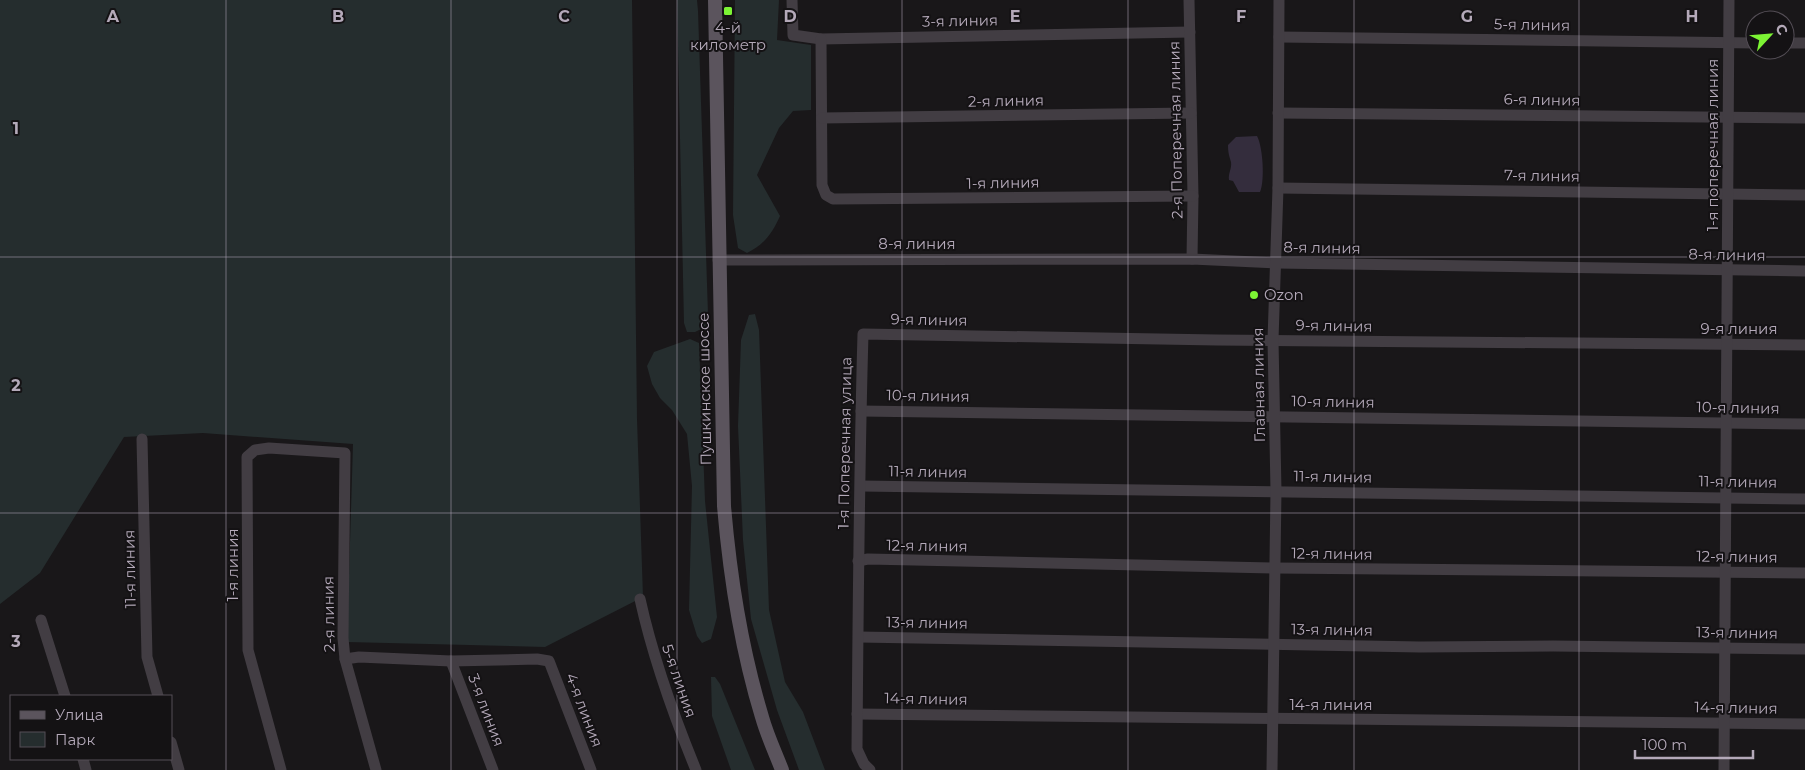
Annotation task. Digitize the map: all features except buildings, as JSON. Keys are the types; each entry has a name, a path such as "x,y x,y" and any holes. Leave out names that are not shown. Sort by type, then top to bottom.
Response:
{"main road":[{"name":"Пушкинское шоссе","path":"715,0 722,449 728,559 743,642 762,717 782,770"}],"street":[{"name":"3-я линия","path":"792,0 794,35 821,38 1190,32"},
{"name":"2-я Поперечная линия","path":"1189,0 1193,196 1192,259"},
{"name":"Главная линия","path":"1272,770 1276,491 1273,340 1278,188 1279,0"},
{"name":"1-я поперечная линия","path":"1724,770 1729,0"},
{"name":"5-я линия","path":"1279,37 1745,43"},
{"path":"821,38 822,118"},
{"name":"2-я линия","path":"822,118 1191,113"},
{"name":"6-я линия","path":"1278,113 1805,118"},
{"name":"1-я линия","path":"822,118 822,185 826,195 833,199 1193,196"},
{"name":"7-я линия","path":"1278,188 1805,194"},
{"name":"8-я линия","path":"718,260 1192,259 1276,263 1805,271"},
{"name":"9-я линия","path":"863,334 1805,345"},
{"name":"1-я Поперечная улица","path":"863,334 858,557 857,749 864,764 870,770"},
{"name":"10-я линия","path":"861,411 1805,424"},
{"name":"11-я линия","path":"142,439 147,657 158,695"},
{"name":"1-я линия","path":"281,770 248,650 248,457 255,450 269,448 345,453"},
{"name":"2-я линия","path":"345,453 342,638 345,659 376,770"},
{"name":"11-я линия","path":"861,486 1805,499"},
{"name":"12-я линия","path":"858,557 868,559 1275,568 1805,573"},
{"name":"5-я линия","path":"640,599 649,640 662,680 696,770"},
{"path":"41,620 65,695"},
{"name":"13-я линия","path":"859,637 1420,647 1553,646 1805,649"},
{"path":"345,659 359,657 451,661"},
{"name":"4-я линия","path":"451,661 537,659 549,661 591,770"},
{"name":"3-я линия","path":"451,661 493,770"},
{"name":"14-я линия","path":"857,714 1273,720 1805,724"},
{"path":"172,746 179,770"}],"green space":[{"path":"0,0 632,0 637,419 643,597 545,647 347,642 353,444 203,433 124,437 40,573 0,604"},
{"path":"677,0 697,0 698,11 708,314 705,327 695,332 687,332 684,323"},
{"path":"735,0 779,0 777,40 811,45 811,110 793,111 779,128 757,175 780,216 767,238 747,253 738,248 733,215"},
{"path":"755,314 759,330 769,610 785,682 803,712 825,770 799,770 777,710 751,619 743,540 738,426 741,340 749,315"},
{"path":"690,339 699,343 705,501 717,617 711,639 702,643 697,636 689,610 692,486 687,434 672,410 660,398 652,384 647,366 654,352"},
{"path":"711,677 715,677 720,684 755,770 731,770 712,716"}],"shaded area":[{"path":"1257,136 1263,164 1262,187 1260,192 1239,192 1233,181 1229,180 1231,164 1228,145 1236,137"}],"place":[{"name":"4-й километр","path":"728,11"},
{"name":"Ozon","path":"1254,295"}]}
